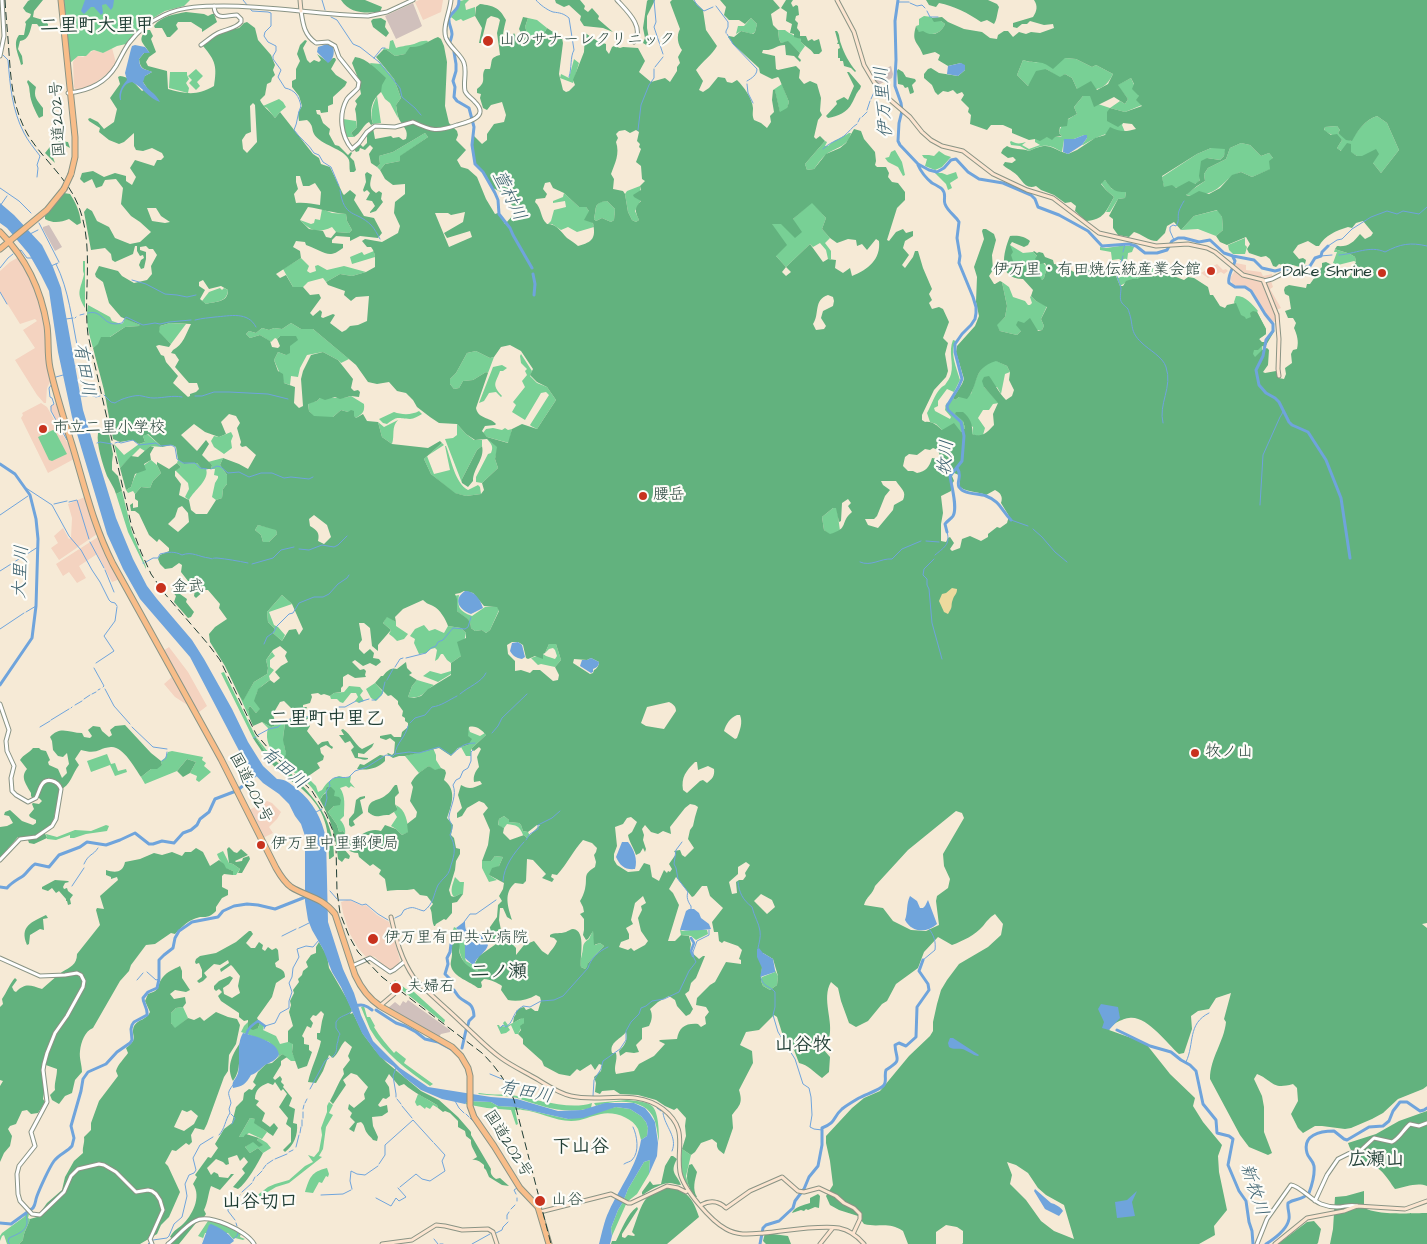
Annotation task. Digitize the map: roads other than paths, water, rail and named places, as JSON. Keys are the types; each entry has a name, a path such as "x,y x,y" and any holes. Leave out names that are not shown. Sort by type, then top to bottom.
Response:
{"highway":[{"name":"国道202号","path":"60,0 69,93 72,150 69,173 62,188 46,209 9,240 31,273 40,295 47,325 50,366 55,389 99,535 113,564 222,759 281,876 291,887 320,900 328,906 337,919 360,985 370,998 380,1006 442,1040 461,1056 470,1076 470,1106 476,1122 494,1146 515,1181 538,1207 549,1244"},
{"path":"0,232 9,240"},
{"path":"0,236 9,240"},
{"path":"0,247 9,240"}],"main road":[{"path":"300,0 301,11"},
{"path":"838,0 854,32 869,74 882,93 905,112 931,140 942,146 963,151 993,174 1027,190 1053,198 1099,234 1156,246 1188,244 1207,248 1215,252 1245,276 1264,281 1277,315 1279,339 1278,369 1280,376"},
{"path":"391,917 404,962 414,978 487,1047 506,1061 560,1092 572,1096 633,1098 652,1103 661,1108 672,1119 679,1134 680,1169 688,1190 716,1222 727,1230 740,1234 833,1228 846,1230 864,1244"},
{"path":"380,1006 394,994"},
{"path":"701,1205 707,1202 718,1202 726,1208 750,1191 782,1177 791,1183 796,1190 802,1192 819,1188 854,1208 860,1214 860,1219 853,1234"},
{"path":"540,1212 611,1194 631,1203 667,1186 672,1186 686,1192 688,1190"},
{"path":"1274,1244 1305,1218 1344,1211 1357,1206 1399,1210 1427,1201"},
{"path":"382,1244 412,1240 431,1227 440,1225 462,1230 488,1229 493,1232 497,1244"},
{"path":"820,1244 833,1228"}],"street":[{"path":"0,56 4,36 2,0"},
{"path":"69,93 89,89 104,79 115,68 135,36 156,19 169,12 185,8 247,6 368,16 387,12 413,0"},
{"path":"301,11 304,30 308,35 316,43 328,42 336,46 339,57 359,82 358,88 345,103 342,121 344,137 352,149 359,143 366,132 375,126 395,127 413,122 425,128 438,130 472,121 479,114 479,107 466,92 464,63 449,43 445,34 451,0"},
{"path":"617,0 636,25 637,38 634,42"},
{"path":"201,45 210,37 237,26 242,19 237,15 218,16 214,6"},
{"path":"1264,281 1272,280 1284,274 1300,272"},
{"path":"0,704 9,730 6,743 14,766 11,778 14,794 28,802 38,795 42,783 49,780 56,782 61,789 56,819 52,826 36,837 20,839 0,860"},
{"path":"0,958 40,976 65,976 77,973 84,981 83,987 67,1016 55,1032 44,1064 47,1102 31,1132 36,1144 35,1148 22,1162 17,1174 20,1201 30,1213 34,1215 41,1214 64,1192 71,1176 78,1169 104,1165 122,1177 136,1192 152,1191 160,1200 163,1210 151,1237 152,1244"},
{"path":"352,966 370,958 390,972 404,962"},
{"path":"1316,1200 1330,1170 1342,1156 1361,1150 1374,1138 1392,1142 1410,1124 1419,1126 1427,1123"},
{"path":"1257,1244 1267,1219 1294,1184 1320,1203 1337,1207 1357,1206"},
{"path":"168,1244 194,1221 205,1219 230,1226 250,1237 254,1244"}],"water":[{"path":"85,0 114,0 111,10 106,4 102,5 103,13 101,15 94,7 91,7 84,14 81,11"},
{"path":"327,44 333,47 334,52 328,63 317,52 318,47"},
{"path":"135,45 145,47 150,53 144,53 139,59 141,67 152,72 145,76 143,82 160,102 132,82 123,88 120,100 121,89 127,80 125,73 131,49"},
{"path":"961,63 965,65 965,70 958,76 947,74 948,66"},
{"path":"1087,135 1087,138 1082,145 1068,154 1063,152 1064,139 1074,139"},
{"path":"0,203 42,245 53,267 61,288 83,410 116,518 133,559 147,586 192,640 263,766 277,779 287,782 303,794 319,817 326,839 328,922 343,969 373,1041 400,1068 428,1087 517,1099 558,1111 582,1110 605,1103 634,1103 645,1108 655,1122 658,1143 657,1156 649,1174 650,1160 644,1162 628,1189 611,1228 610,1244 599,1244 607,1215 632,1168 641,1140 647,1136 648,1128 641,1116 630,1109 616,1107 583,1118 568,1119 515,1107 498,1106 491,1102 468,1101 465,1104 442,1099 421,1090 404,1077 380,1057 362,1033 308,920 305,901 305,836 301,824 289,804 263,783 247,766 190,657 140,599 123,569 107,534 72,417 58,352 49,291 29,254 7,228 0,223"},
{"path":"465,591 472,592 477,596 483,608 471,614 464,610 458,601 461,594"},
{"path":"518,642 522,645 525,657 522,659 510,651 512,643"},
{"path":"591,658 599,662 598,666 591,673 580,666 582,660"},
{"path":"622,842 628,842 632,848 636,858 635,869 623,867 616,857"},
{"path":"910,896 917,901 920,908 925,906 928,900 937,924 929,929 920,930 908,924 905,920"},
{"path":"694,909 699,913 711,929 680,930 686,911"},
{"path":"465,921 467,931 480,934 488,945 474,966 465,958 465,936 456,928"},
{"path":"759,948 773,959 775,970 775,972 760,977 762,968 757,957 757,949"},
{"path":"1101,1004 1118,1007 1120,1018 1109,1030 1102,1028 1104,1022 1098,1009"},
{"path":"243,1033 270,1043 278,1050 279,1055 251,1075 244,1084 233,1088 233,1082 239,1068 239,1047"},
{"path":"950,1038 953,1038 979,1055 949,1047"},
{"path":"1035,1189 1063,1211 1059,1216 1045,1209 1034,1191"},
{"path":"1137,1191 1132,1202 1135,1216 1117,1218 1115,1202 1127,1200"},
{"path":"211,1224 224,1231 234,1241 230,1244 202,1244"}],"waterway":[{"path":"243,0 252,11 271,13 271,26 264,36 268,42 276,46 273,59 281,70 278,77 285,88 296,94 301,106 294,130 314,153 319,155 323,162 331,167 339,186"},
{"path":"322,0 325,10"},
{"name":"萱村川","path":"450,42 452,34 449,18 457,9 459,0"},
{"path":"536,0 548,10 563,14 569,18 574,50 569,77"},
{"path":"654,0 656,22 654,27 663,54"},
{"path":"694,0 704,11 713,7"},
{"name":"伊万里川","path":"898,0 895,21 895,86 902,111 898,141 918,164 937,172 944,168 951,160 956,159 968,172 979,179 1003,183 1031,195 1038,207 1059,215 1088,231 1102,246 1129,244 1136,246 1145,253 1157,253 1167,250 1172,241 1178,238 1199,242 1210,240 1224,253 1254,260 1262,268 1275,271 1301,269 1310,266 1315,258 1321,256 1328,246"},
{"path":"898,1 909,2"},
{"path":"910,3 917,6 922,5 925,8"},
{"path":"716,6 728,22 726,33"},
{"path":"927,11 930,17 938,17"},
{"path":"331,17 337,20 353,44 360,47 379,62 400,88 402,97 421,115"},
{"path":"727,34 733,44 757,69 755,75 747,81"},
{"path":"374,58 382,48 385,48"},
{"name":"萱村川","path":"454,52 456,64 453,81 455,87 454,97 469,108 474,127 472,145 475,164 483,172 495,193 498,200 499,214 510,228 532,268"},
{"path":"3,55 8,60 12,97 20,124 27,139 40,156 37,165 37,177"},
{"path":"655,67 663,57"},
{"path":"638,130 641,105 654,78 654,69"},
{"path":"747,84 748,93 753,103"},
{"path":"871,99 875,90"},
{"path":"867,110 870,101"},
{"path":"862,117 867,112"},
{"path":"858,122 860,118"},
{"path":"823,149 844,136 857,124"},
{"name":"牧川","path":"918,165 928,179 941,188 945,195 946,207 959,222 957,238 960,256 959,263 976,307 975,319 955,344 955,352 962,379 947,406 948,410 961,422 964,436 962,461 950,476 955,508 953,516 945,524 947,532"},
{"path":"0,188 19,201 31,213"},
{"path":"340,190 344,206 351,213 366,220 380,239"},
{"path":"0,206 7,196"},
{"path":"1174,240 1170,227 1176,226 1179,211 1184,201"},
{"path":"1328,246 1342,239 1352,229 1371,217 1387,211 1397,214 1403,211 1419,214 1427,207"},
{"path":"39,223 59,262"},
{"path":"30,234 38,230"},
{"name":"伊万里川","path":"1123,252 1125,244"},
{"path":"1339,255 1374,249 1385,252 1405,244 1427,246"},
{"path":"19,251 21,250 27,258 32,258"},
{"path":"0,268 13,254"},
{"path":"1321,256 1332,255"},
{"path":"1123,256 1117,274 1121,288 1121,301 1129,310 1135,335 1159,357 1164,363 1168,374 1162,409 1163,423"},
{"name":"伊万里川","path":"1233,257 1235,261 1229,275 1229,283 1235,287 1245,287 1251,291 1273,324 1273,331 1266,340 1263,356 1256,370 1259,385 1266,393 1279,402 1292,425 1308,432 1326,460 1341,498 1350,558"},
{"path":"51,266 58,263"},
{"name":"有田川","path":"56,264 64,284 72,317 78,350 73,350"},
{"name":"萱村川","path":"533,274 535,284 534,295"},
{"path":"132,280 146,284 165,294 187,297 196,295"},
{"path":"0,292 7,304"},
{"path":"88,313 98,314 106,321 115,324 122,323 126,317 143,325 191,320"},
{"path":"80,315 84,314"},
{"path":"195,320 238,316 253,322 256,327"},
{"path":"66,319 73,318"},
{"name":"有田川","path":"75,366 81,365"},
{"path":"56,377 63,375"},
{"path":"52,384 49,388 50,397 54,404 51,406 51,411 68,439"},
{"path":"195,396 214,392 229,392 268,394 288,399"},
{"name":"有田川","path":"90,395 100,396"},
{"name":"有田川","path":"104,395 111,402 115,403 124,398 136,396 152,398 182,397"},
{"name":"有田川","path":"80,396 87,396"},
{"path":"1260,505 1263,455 1283,410"},
{"path":"115,443 133,440 139,445 156,443 160,446 171,445 175,447 177,459 183,463 195,463 200,468 207,469"},
{"path":"97,443 112,444"},
{"name":"大里川","path":"0,464 15,474 30,495 36,519 38,539 36,606 32,638 0,685"},
{"path":"211,469 217,466 228,473 239,472 249,477 261,473 272,473 284,478 309,479 313,477"},
{"name":"牧川","path":"957,468 959,471 958,485 961,490 991,498 1011,520"},
{"path":"26,488 52,505 69,536 81,550 109,600 117,606"},
{"path":"0,515 28,496"},
{"path":"69,502 77,500 89,539"},
{"path":"54,504 67,501"},
{"path":"1011,520 1028,526"},
{"path":"1033,529 1067,562"},
{"path":"935,555 947,543 947,532"},
{"path":"299,549 309,550 322,545 334,547 347,536"},
{"path":"860,562 868,564 892,559 902,549 921,541"},
{"path":"926,541 939,542"},
{"path":"90,542 104,568"},
{"path":"0,571 38,547"},
{"path":"252,564 273,558 281,550 294,547"},
{"path":"146,562 153,558 158,558 160,554 171,552 248,563"},
{"path":"934,559 924,569 923,575 927,579 932,623 942,659"},
{"path":"105,570 114,592"},
{"path":"264,644 267,637 274,632 276,627 289,614 293,613 299,603 329,594 349,575"},
{"path":"26,612 36,606"},
{"path":"96,663 114,651 104,636 115,621 117,607"},
{"path":"0,629 24,613"},
{"path":"406,658 426,653 443,640 453,628 465,629 468,627 471,617"},
{"path":"395,667 400,659 403,658"},
{"path":"94,668 103,687"},
{"path":"387,680 393,669"},
{"path":"460,694 478,682 486,673"},
{"path":"372,700 376,700 382,694 385,682"},
{"path":"105,689 114,706 130,724"},
{"path":"92,694 96,692"},
{"path":"492,733 502,718 527,694"},
{"path":"84,699 90,695"},
{"path":"410,723 415,718 425,715 432,707 457,696"},
{"path":"359,702 369,699"},
{"path":"75,705 82,701"},
{"path":"332,712 339,707 345,707 356,701"},
{"path":"51,720 69,709"},
{"path":"258,735 278,727 290,719 312,716 318,712 330,713"},
{"path":"40,727 50,721"},
{"path":"395,754 408,726"},
{"path":"132,727 153,747 167,749"},
{"path":"325,806 326,792 330,786 329,782 336,777 349,777 355,771 367,767 386,755 393,756 409,752 419,753 439,747 451,755 464,745 475,743"},
{"path":"395,918 401,915 404,910 410,908 424,911 432,902 438,885 449,872 454,850 450,835 452,827 449,817 454,796 453,785 460,778 463,771 468,768 473,750"},
{"path":"162,761 166,758 167,752"},
{"name":"有田川","path":"239,789 258,773"},
{"path":"0,887 7,888 35,864 49,867 59,855 80,847 87,842 106,845 135,833 149,844 162,841 174,843 183,833 197,825 200,819 209,812 215,799 236,791"},
{"path":"316,812 322,809"},
{"path":"526,840 530,834 538,829 538,825 552,818 560,811"},
{"path":"503,881 507,865 524,842"},
{"path":"682,842 676,850 674,864 678,879 688,892 687,898 691,910"},
{"path":"84,864 98,848"},
{"path":"72,886 84,868"},
{"path":"738,882 740,893 752,907 759,925 758,948"},
{"path":"330,891 337,899"},
{"path":"0,1223 11,1224 33,1208 40,1188 52,1164 72,1146 74,1138 71,1126 83,1079 88,1072 106,1064 132,1040 132,1025 147,1015 143,998 148,992 157,988 159,960 173,948 179,931 192,922 218,917 223,911 234,906 247,904 275,909 308,896"},
{"path":"339,900 351,900 362,905 366,904 388,920"},
{"path":"464,922 470,914 476,914 496,900"},
{"path":"299,928 309,923"},
{"path":"282,936 296,929"},
{"path":"923,960 935,950 934,939 929,929"},
{"path":"593,1096 594,1080 601,1069 603,1061 620,1049 626,1040 626,1031 639,1014 641,1008 652,1001 664,999 679,992 689,971 696,962 693,952 697,941 709,935 709,930"},
{"path":"463,933 461,937 456,938 451,944 445,974 450,979 450,988 472,1008 474,1016 468,1025"},
{"path":"691,938 694,943 691,951 693,956"},
{"path":"264,1029 265,1026 275,1023 280,1013 289,1008 292,992 289,983 293,968 299,957 297,949 306,946 313,947 319,940"},
{"path":"500,1028 503,1025 506,1027 517,1010 523,1006 530,1007 541,1001 554,1000 563,996 588,968 596,955 608,947"},
{"path":"760,1244 763,1228 766,1225 779,1221 793,1208 809,1177 818,1166 822,1145 822,1128 832,1122 846,1106 883,1087 886,1070 897,1061 895,1045 899,1043 906,1046 916,1037 917,1007 929,990 928,984 919,971 923,960"},
{"path":"147,972 156,980 159,979"},
{"path":"137,980 143,973"},
{"path":"761,978 765,985 775,992 773,1015 778,1032 795,1059 803,1084 809,1088 812,1115 810,1127 822,1130"},
{"path":"355,1006 364,1005 372,1010"},
{"path":"376,1010 425,1039 438,1042 451,1049"},
{"path":"332,1057 336,1052 340,1034 336,1028 336,1022 339,1018 352,1011"},
{"path":"1186,1062 1194,1028 1202,1017 1209,1013"},
{"path":"246,1035 250,1027 258,1021 265,1026"},
{"path":"462,1048 466,1030"},
{"name":"新牧川","path":"1117,1030 1150,1046 1171,1052 1196,1071 1203,1104 1216,1120 1217,1133 1233,1139 1228,1165 1239,1191 1246,1201 1253,1244"},
{"path":"310,1089 325,1061 329,1058"},
{"path":"396,1068 393,1076 396,1097"},
{"name":"有田川","path":"490,1074 502,1079"},
{"name":"有田川","path":"507,1081 529,1087"},
{"path":"219,1135 230,1113 229,1092 233,1085"},
{"name":"有田川","path":"530,1088 538,1089"},
{"path":"305,1103 307,1099"},
{"path":"397,1099 401,1104"},
{"path":"455,1101 464,1113"},
{"path":"1266,1244 1286,1227 1289,1217 1288,1203 1309,1193 1314,1169 1306,1147 1307,1142 1313,1135 1334,1131 1347,1140 1369,1127 1383,1126 1389,1121 1393,1111 1400,1102 1407,1102 1420,1111 1427,1108"},
{"path":"303,1109 304,1105"},
{"path":"402,1106 412,1118"},
{"path":"657,1108 661,1111"},
{"path":"303,1112 303,1118"},
{"path":"663,1113 673,1141 672,1151"},
{"path":"231,1114 235,1118 232,1124"},
{"path":"466,1114 469,1117"},
{"path":"470,1118 473,1121"},
{"path":"302,1120 302,1126"},
{"path":"379,1164 385,1155 385,1145 413,1120 433,1142"},
{"path":"300,1133 301,1127"},
{"path":"624,1164 632,1160 636,1153 637,1139 633,1127"},
{"path":"296,1147 299,1135"},
{"path":"153,1240 167,1238 174,1224 182,1217 187,1196 185,1184 189,1175 196,1170 193,1158 200,1145 213,1137"},
{"path":"400,1187 416,1174 422,1179 430,1181 445,1171 442,1161 445,1155 434,1143"},
{"path":"289,1152 293,1150"},
{"path":"275,1159 287,1154"},
{"path":"267,1164 273,1160"},
{"path":"263,1169 266,1165"},
{"path":"352,1189 350,1181 351,1171 365,1175 378,1166"},
{"path":"257,1176 262,1171"},
{"path":"253,1181 255,1177"},
{"path":"242,1192 252,1183"},
{"path":"376,1198 391,1206 396,1198 399,1201 406,1197 398,1188"},
{"path":"516,1194 514,1190 517,1188"},
{"path":"321,1195 343,1194 351,1190"},
{"path":"235,1220 228,1209 240,1195"},
{"path":"511,1209 515,1205"},
{"path":"10,1244 8,1242 9,1238 26,1227 26,1212"},
{"path":"507,1219 509,1212"},
{"path":"496,1233 502,1230 508,1222"},
{"path":"232,1240 238,1233"},
{"path":"472,1244 490,1234"},
{"path":"434,1239 438,1244"}],"railway":[{"path":"5,0 12,85 19,115 34,144 76,199 84,225 87,256 88,335 132,528 141,552 151,574 165,594 220,660 256,734 275,756 312,791 326,814 333,831 336,847 337,891 340,913 358,952 382,977 482,1053 504,1081 514,1100 551,1244"}],"place":[{"name":"山のサナーレクリニック","path":"488,41"},
{"name":"伊万里・有田焼伝統産業会館","path":"1211,271"},
{"name":"Dake Shrine","path":"1382,273"},
{"name":"市立二里小学校","path":"43,429"},
{"name":"腰岳","path":"643,496"},
{"name":"金武","path":"161,588"},
{"name":"牧ノ山","path":"1195,753"},
{"name":"伊万里中里郵便局","path":"261,845"},
{"name":"伊万里有田共立病院","path":"373,939"},
{"name":"夫婦石","path":"396,988"},
{"name":"山谷","path":"540,1201"}],"district":[{"name":"二里町大里甲","path":"97,27"},
{"name":"二里町中里乙","path":"327,720"},
{"name":"二ノ瀬","path":"499,973"},
{"name":"山谷牧","path":"803,1046"},
{"name":"下山谷","path":"581,1148"},
{"name":"広瀬山","path":"1376,1161"},
{"name":"山谷切口","path":"260,1203"}]}
